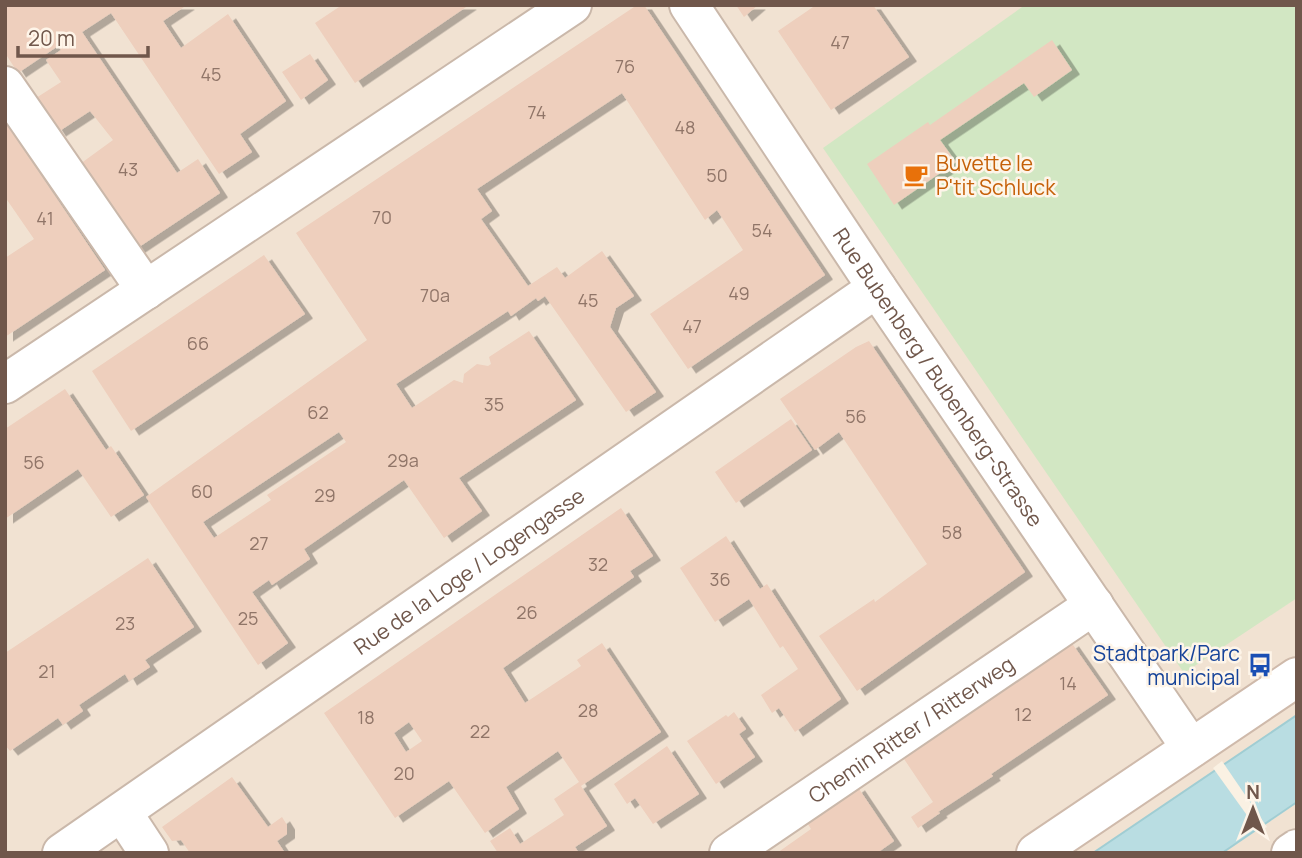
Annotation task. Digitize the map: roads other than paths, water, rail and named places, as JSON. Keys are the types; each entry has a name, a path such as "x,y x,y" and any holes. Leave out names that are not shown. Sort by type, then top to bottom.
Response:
{"street":[{"path":"5,384 572,5"},
{"name":"Rue Bubenberg / Bubenberg-Strasse","path":"690,5 877,288 1191,748"},
{"path":"5,86 146,290"},
{"name":"Rue de la Loge / Logengasse","path":"62,853 877,288"},
{"name":"Chemin Ritter / Ritterweg","path":"729,853 1094,605"},
{"path":"1036,853 1297,677"},
{"path":"122,812 149,853"},
{"path":"1291,853 1297,849"}],"water":[{"path":"1297,715 1297,802 1222,853 1093,853"}],"place":[{"name":"Buvette le P'tit Schluck","path":"916,175"},
{"name":"Stadtpark/Parc municipal","path":"1260,665"}]}
